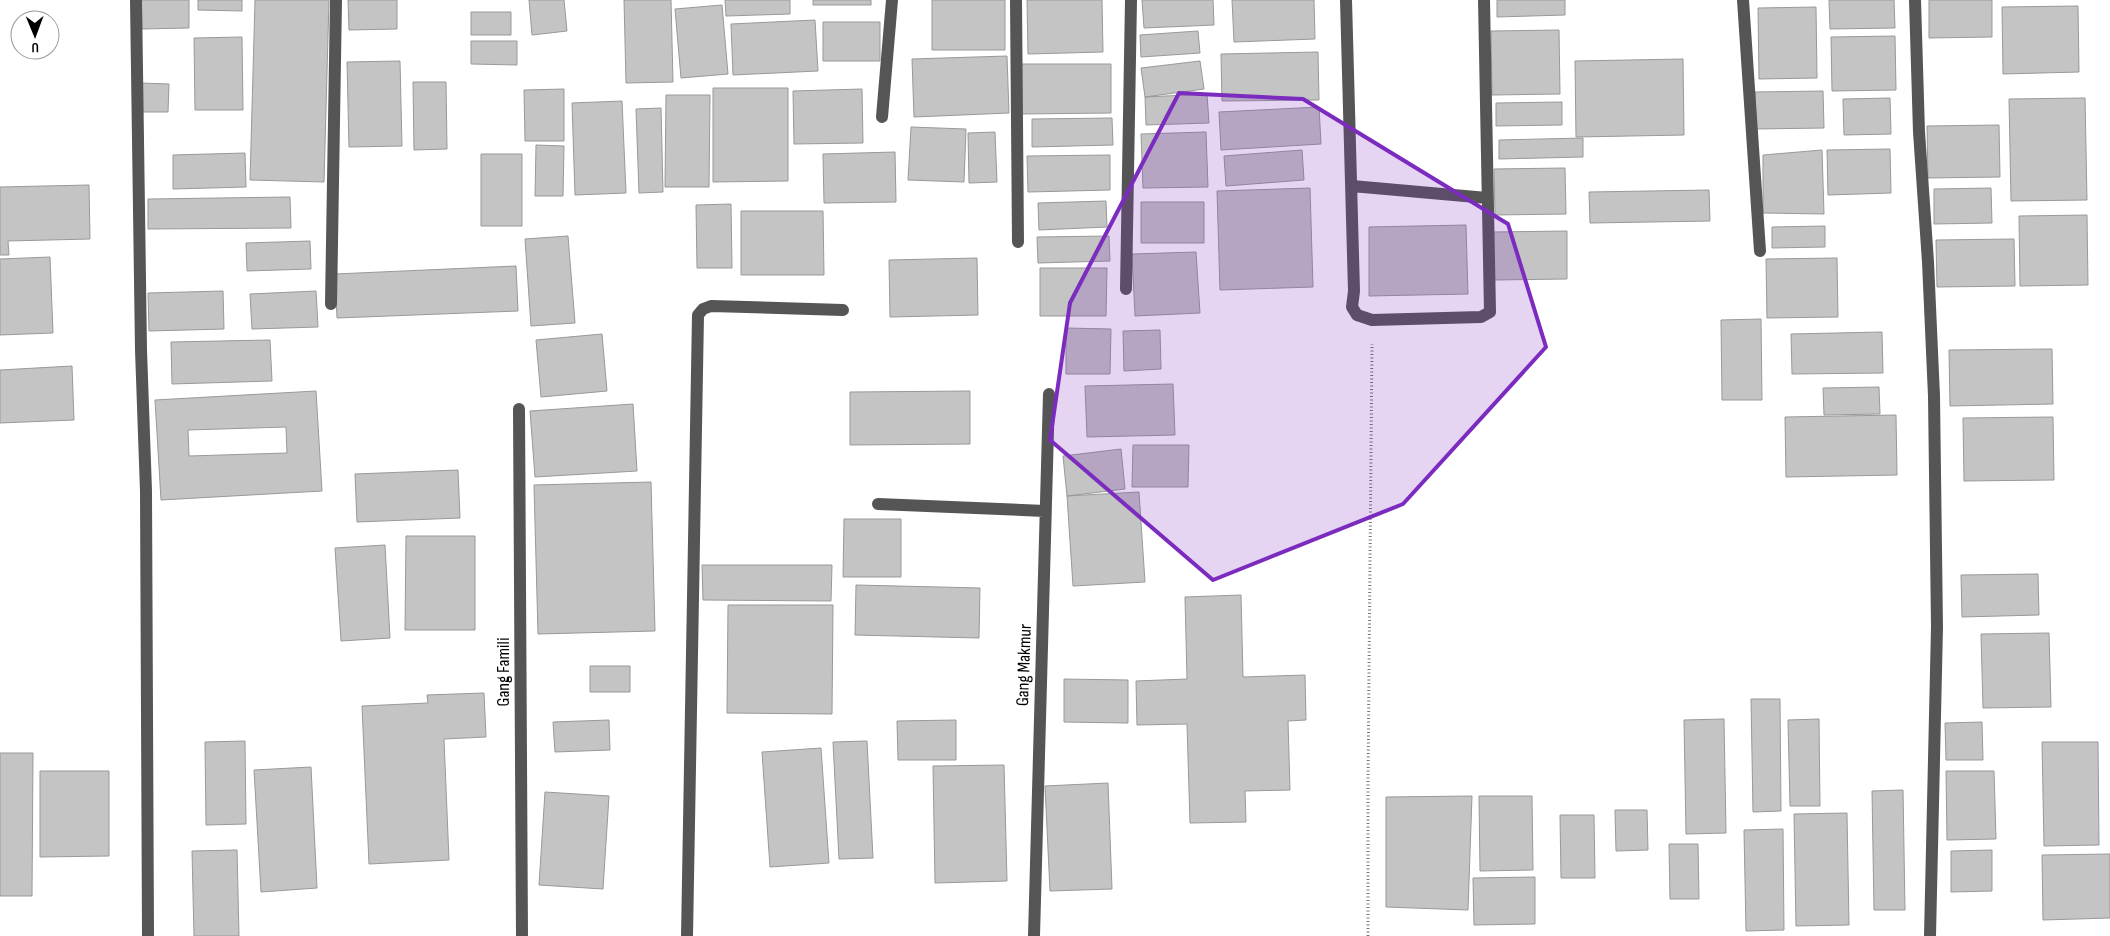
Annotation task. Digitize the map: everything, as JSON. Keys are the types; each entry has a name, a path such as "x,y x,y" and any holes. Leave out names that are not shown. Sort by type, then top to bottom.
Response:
{"street":[{"path":"136,0 141,350 146,491 148,936"},
{"path":"331,304 336,0"},
{"path":"882,117 892,0"},
{"path":"1016,0 1018,242"},
{"path":"1126,289 1131,0"},
{"path":"1346,0 1352,186 1354,291 1352,307 1357,315 1372,320 1481,317 1490,312 1484,0"},
{"path":"1743,0 1760,251"},
{"path":"1915,0 1919,132 1928,262 1934,396 1937,627 1930,936"},
{"path":"1352,186 1487,198"},
{"path":"687,936 698,314 703,309 711,306 843,310"},
{"name":"Gang Makmur","path":"1034,936 1049,394"},
{"name":"Gang Famili","path":"519,409 522,936"},
{"path":"878,504 1046,511"}],"path":[{"path":"1368,936 1372,320"}],"highlighted area":[{"path":"1179,93 1303,99 1508,224 1546,347 1403,504 1213,580 1050,440 1070,303"}],"building":[{"path":"141,0 189,0 189,28 142,29"},
{"path":"198,0 242,0 242,11 198,10"},
{"path":"255,0 329,0 324,182 250,180"},
{"path":"348,0 397,0 397,29 349,30"},
{"path":"529,0 564,0 567,31 532,35"},
{"path":"624,0 671,0 673,82 626,83"},
{"path":"725,0 790,0 790,14 726,16"},
{"path":"813,0 871,0 871,5 813,5"},
{"path":"932,0 1005,0 1005,50 932,50"},
{"path":"1027,0 1102,0 1103,52 1028,54"},
{"path":"1142,0 1213,0 1214,25 1144,28"},
{"path":"1232,0 1314,0 1315,39 1234,42"},
{"path":"1497,0 1565,0 1565,15 1497,17"},
{"path":"1829,0 1894,0 1895,28 1830,29"},
{"path":"1929,0 1992,0 1992,37 1929,38"},
{"path":"722,5 728,74 681,78 675,9"},
{"path":"2078,6 2079,72 2003,74 2002,7"},
{"path":"1816,7 1817,78 1759,79 1758,8"},
{"path":"471,12 511,12 511,35 471,35"},
{"path":"815,20 818,71 733,75 731,24"},
{"path":"823,22 880,22 880,61 823,61"},
{"path":"1559,30 1560,94 1492,95 1491,31"},
{"path":"1198,31 1200,53 1141,57 1140,35"},
{"path":"1895,36 1896,90 1832,91 1831,37"},
{"path":"242,37 243,110 195,110 194,38"},
{"path":"471,41 517,41 517,65 471,64"},
{"path":"1318,52 1319,100 1222,101 1221,54"},
{"path":"1007,56 1009,113 914,117 912,59"},
{"path":"1683,59 1684,135 1576,137 1575,61"},
{"path":"400,61 402,146 349,147 347,62"},
{"path":"1200,61 1204,89 1145,97 1141,68"},
{"path":"1021,64 1111,64 1111,113 1021,114"},
{"path":"413,82 446,82 447,149 414,150"},
{"path":"139,83 169,84 168,112 139,112"},
{"path":"713,88 788,88 788,181 713,182"},
{"path":"564,89 564,141 525,141 524,90"},
{"path":"862,89 863,143 794,144 793,91"},
{"path":"1823,91 1824,128 1756,129 1755,92"},
{"path":"1207,94 1209,123 1146,125 1145,97"},
{"path":"666,95 710,95 709,187 665,187"},
{"path":"1890,98 1891,134 1844,135 1843,99"},
{"path":"2085,98 2087,200 2011,201 2009,99"},
{"path":"622,101 626,193 575,195 572,103"},
{"path":"1562,102 1562,125 1496,126 1496,103"},
{"path":"1319,107 1321,144 1221,150 1219,112"},
{"path":"661,108 663,192 639,193 636,109"},
{"path":"1112,118 1113,145 1032,147 1032,119"},
{"path":"1999,125 2000,177 1928,178 1927,126"},
{"path":"911,127 966,129 964,182 908,180"},
{"path":"995,132 997,182 969,183 968,133"},
{"path":"1206,132 1208,187 1143,188 1141,134"},
{"path":"1583,138 1583,157 1499,159 1499,140"},
{"path":"536,145 564,146 563,196 535,196"},
{"path":"1890,149 1891,193 1828,195 1827,150"},
{"path":"1302,150 1304,180 1226,186 1224,156"},
{"path":"1822,150 1824,214 1763,213 1763,155"},
{"path":"895,152 896,202 824,203 823,154"},
{"path":"245,153 246,187 173,189 173,155"},
{"path":"481,154 522,154 522,226 481,226"},
{"path":"1110,155 1110,190 1028,192 1027,156"},
{"path":"1565,168 1566,214 1495,215 1494,169"},
{"path":"89,185 90,239 8,241 9,255 0,255 0,187"},
{"path":"1310,188 1313,287 1220,290 1217,191"},
{"path":"1991,188 1992,223 1934,224 1934,189"},
{"path":"1709,190 1710,221 1590,223 1589,192"},
{"path":"290,197 291,228 148,229 148,199"},
{"path":"1106,201 1107,227 1039,230 1038,203"},
{"path":"1141,202 1204,202 1204,243 1141,243"},
{"path":"731,204 732,268 697,268 696,205"},
{"path":"741,211 823,211 824,275 741,275"},
{"path":"2087,215 2088,285 2020,286 2019,216"},
{"path":"1466,225 1468,294 1369,296 1369,227"},
{"path":"1825,226 1825,247 1772,248 1772,227"},
{"path":"1567,231 1567,279 1494,280 1493,232"},
{"path":"568,236 575,323 531,326 525,239"},
{"path":"1109,236 1110,261 1038,263 1037,237"},
{"path":"2014,239 2015,286 1937,287 1936,240"},
{"path":"310,241 311,269 247,271 246,243"},
{"path":"1196,252 1200,313 1135,316 1132,254"},
{"path":"50,257 53,333 0,335 0,259"},
{"path":"977,258 978,315 890,317 889,260"},
{"path":"1837,258 1838,317 1767,318 1766,259"},
{"path":"516,266 518,311 337,318 335,274"},
{"path":"1040,268 1107,268 1106,316 1040,316"},
{"path":"223,291 224,329 149,331 148,293"},
{"path":"316,291 318,327 252,329 250,294"},
{"path":"1761,319 1762,400 1722,400 1721,320"},
{"path":"1066,328 1111,329 1110,374 1066,374"},
{"path":"1160,330 1161,369 1124,371 1123,331"},
{"path":"1882,332 1883,373 1792,374 1791,334"},
{"path":"602,334 607,391 541,397 536,340"},
{"path":"270,340 272,381 172,384 171,342"},
{"path":"2052,349 2053,404 1950,406 1949,350"},
{"path":"72,366 74,420 0,423 0,370"},
{"path":"1173,384 1175,435 1087,437 1085,386"},
{"path":"1879,387 1880,414 1824,415 1823,388"},
{"path":"316,391 322,491 161,500 155,400","holes":["286,427 287,453 189,456 188,430"]},
{"path":"970,391 970,444 850,445 850,392"},
{"path":"633,404 637,471 535,477 530,411"},
{"path":"1896,415 1897,475 1786,477 1785,417"},
{"path":"2053,417 2054,480 1964,481 1963,418"},
{"path":"1133,445 1189,445 1188,487 1132,487"},
{"path":"1121,449 1125,489 1067,496 1063,456"},
{"path":"458,470 460,518 357,522 355,474"},
{"path":"651,482 655,631 538,634 534,485"},
{"path":"1139,492 1145,582 1073,586 1067,496"},
{"path":"844,519 901,519 901,577 843,577"},
{"path":"406,536 475,536 475,630 405,630"},
{"path":"385,545 390,638 341,641 335,548"},
{"path":"702,565 832,565 831,601 703,600"},
{"path":"2038,574 2039,615 1962,617 1961,575"},
{"path":"856,585 980,588 979,638 855,635"},
{"path":"1241,595 1243,677 1305,675 1306,720 1288,721 1290,790 1245,791 1246,822 1190,823 1187,724 1137,725 1136,681 1187,679 1185,597"},
{"path":"728,605 833,605 832,714 727,713"},
{"path":"2049,633 2051,707 1983,708 1981,634"},
{"path":"590,666 630,666 630,692 590,692"},
{"path":"1064,679 1128,680 1128,723 1064,722"},
{"path":"484,693 486,737 444,739 449,860 369,864 362,706 428,703 427,695"},
{"path":"1751,699 1780,699 1781,811 1753,812"},
{"path":"1724,719 1726,833 1686,834 1684,720"},
{"path":"1819,719 1820,806 1790,806 1788,720"},
{"path":"609,720 610,750 555,752 553,722"},
{"path":"956,720 956,760 898,760 897,721"},
{"path":"1982,722 1983,760 1946,760 1945,723"},
{"path":"245,741 246,824 206,825 205,742"},
{"path":"867,741 873,858 839,859 833,742"},
{"path":"2042,742 2098,742 2099,845 2044,846"},
{"path":"821,748 829,863 770,867 762,752"},
{"path":"0,753 33,753 32,896 0,896"},
{"path":"1004,765 1007,881 935,883 933,766"},
{"path":"311,767 317,888 261,892 254,770"},
{"path":"40,771 109,771 109,856 40,857"},
{"path":"1946,771 1994,771 1996,839 1947,840"},
{"path":"1108,783 1112,889 1050,891 1045,786"},
{"path":"1903,790 1905,910 1874,910 1872,791"},
{"path":"545,792 609,796 603,889 539,885"},
{"path":"1472,796 1468,910 1386,907 1386,797"},
{"path":"1479,796 1532,796 1533,870 1480,871"},
{"path":"1615,810 1647,810 1648,850 1616,851"},
{"path":"1847,813 1849,925 1796,926 1794,814"},
{"path":"1560,815 1594,815 1595,878 1561,878"},
{"path":"1783,829 1784,930 1746,931 1744,830"},
{"path":"1669,844 1698,844 1699,899 1670,899"},
{"path":"237,850 239,936 194,936 192,851"},
{"path":"1992,850 1992,891 1951,892 1951,851"},
{"path":"2110,854 2110,918 2043,920 2042,855"},
{"path":"1535,877 1535,924 1474,925 1473,878"}]}
